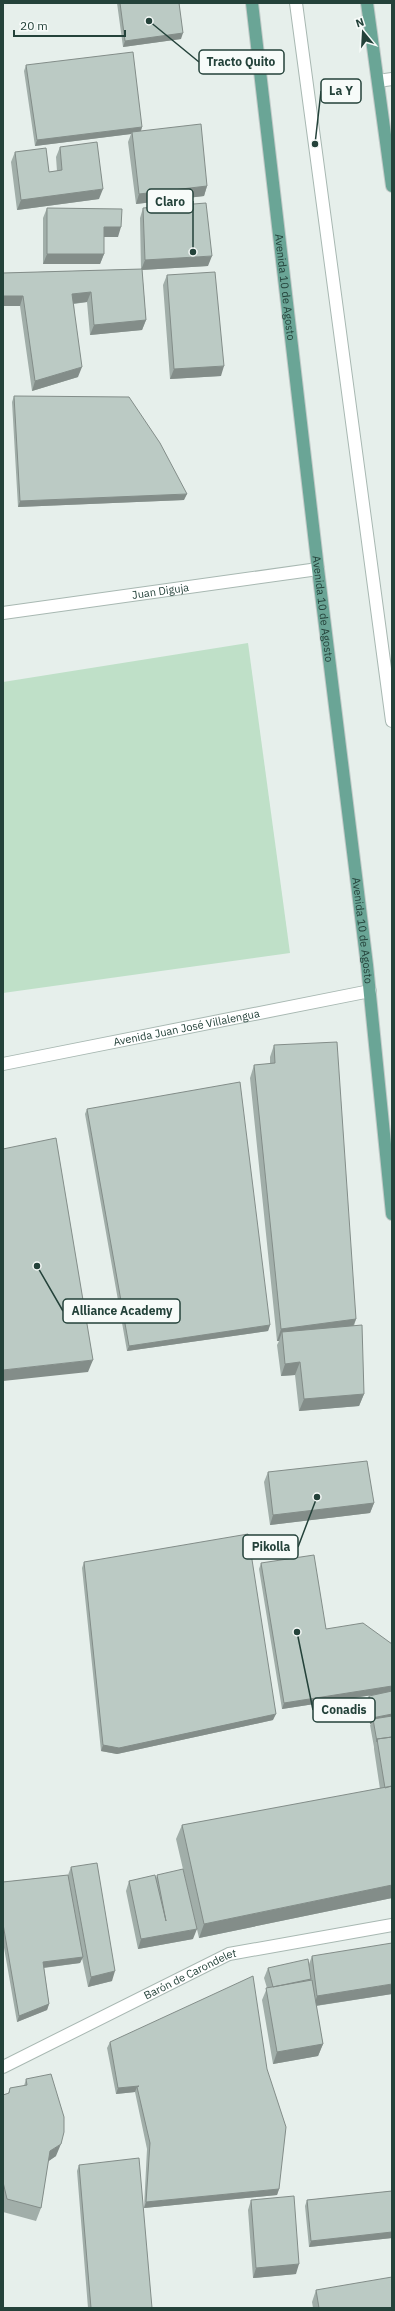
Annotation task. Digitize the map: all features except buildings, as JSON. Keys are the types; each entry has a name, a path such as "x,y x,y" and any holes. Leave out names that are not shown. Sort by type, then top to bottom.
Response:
{"main road":[{"name":"Avenida 10 de Agosto","path":"252,3 318,569 370,991 392,1214"},
{"path":"367,3 392,186"}],"street":[{"path":"296,3 392,721"},
{"path":"378,80 392,79"},
{"name":"Juan Diguja","path":"3,613 318,569"},
{"name":"Avenida Juan José Villalengua","path":"3,1064 370,991"},
{"name":"Barón de Carondelet","path":"3,2067 229,1954 392,1925"}],"green space":[{"path":"248,643 290,953 3,993 3,682"}],"place":[{"name":"Tracto Quito","path":"149,21"},
{"name":"La Y","path":"315,144"},
{"name":"Claro","path":"193,252"},
{"name":"Alliance Academy","path":"37,1266"},
{"name":"Pikolla","path":"317,1497"},
{"name":"Conadis","path":"297,1632"}]}
